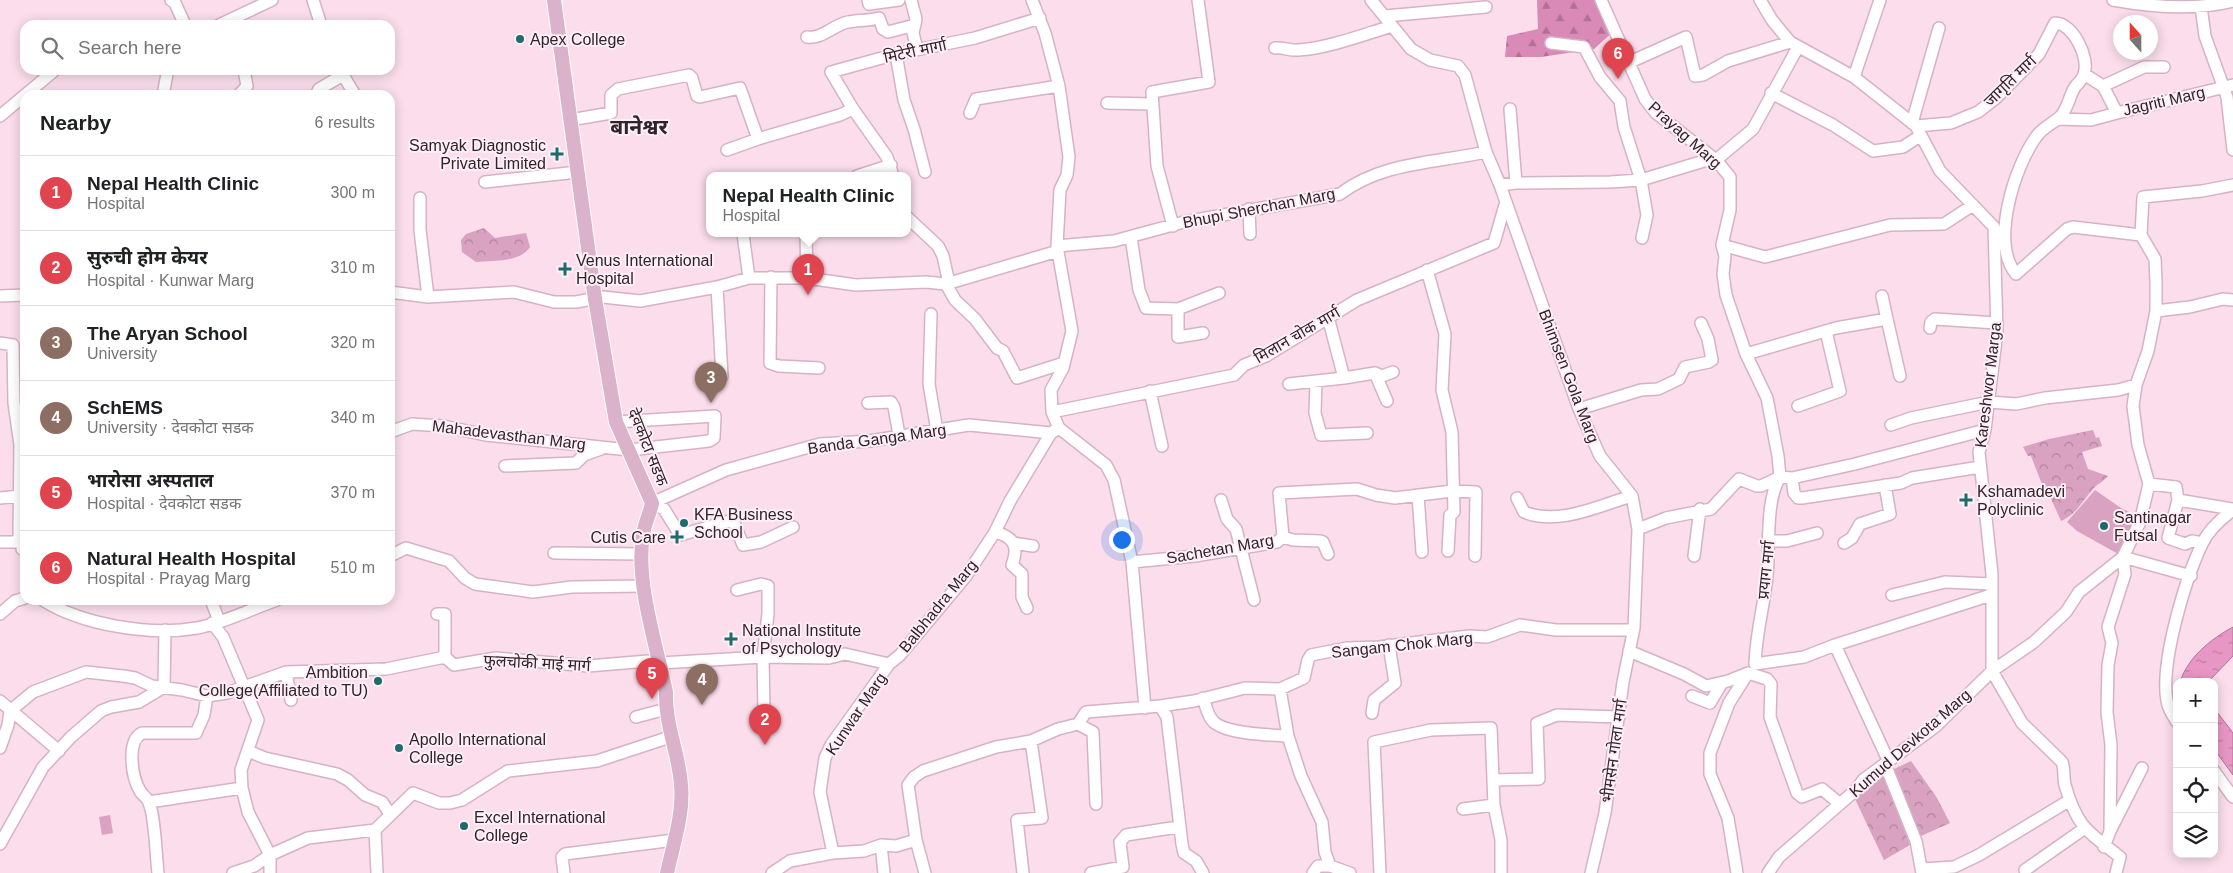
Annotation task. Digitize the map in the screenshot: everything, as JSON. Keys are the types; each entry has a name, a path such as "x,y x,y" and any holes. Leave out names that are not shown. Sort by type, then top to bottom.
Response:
{"main road":[{"name":"देवकोटा सडक","path":"554,0 594,299 616,422 652,503 643,535 644,586 666,692 666,710 670,737 682,786 667,873"}],"street":[{"path":"171,0 175,3 183,20"},
{"path":"238,20 271,0"},
{"path":"313,0 319,20"},
{"path":"868,0 869,4 899,0"},
{"path":"911,0 916,25 913,33 917,49"},
{"path":"1032,0 1040,18 1059,86 1069,157 1067,175 1060,190 1058,249 1072,331 1064,363 1051,390 1052,412 1055,430 1106,465 1114,480 1132,562 1145,708"},
{"path":"1173,226 1157,166 1152,92 1209,82 1198,0"},
{"path":"1275,48 1283,47 1295,51 1311,48 1392,26 1372,0"},
{"name":"Prayag Marg","path":"1601,0 1645,99 1656,113 1715,159 1730,177 1730,210 1722,245 1725,256 1723,274 1726,295 1746,354 1767,398 1780,477"},
{"path":"1760,0 1772,20 1794,45 1854,77 1916,128 1940,171 1973,205 2000,229 2009,259 2016,274 2067,229 2074,227 2141,236 2143,197 2202,191 2233,185"},
{"path":"1854,77 1880,0"},
{"path":"2113,0 2144,5 2201,7 2233,1"},
{"path":"2201,7 2205,36 2228,86 2233,150"},
{"path":"1385,16 1486,8"},
{"path":"807,36 814,38 846,22 867,22 879,18 883,29 888,32 916,25"},
{"name":"मिटेरी मार्गा","path":"853,109 831,72 917,49 975,38 1040,18"},
{"name":"जागृति मार्ग","path":"1916,128 1951,124 1978,112 1996,98 2039,54 2055,23 2062,23 2068,27 2074,36 2082,52 2085,64 2084,74"},
{"name":"Bhimsen Gola Marg","path":"1392,26 1405,44 1423,57 1451,63 1462,69 1486,152 1500,185 1579,410 1600,456 1632,496 1638,529 1634,628"},
{"path":"1772,93 1833,125 1873,151 1903,147 1916,128 1939,28"},
{"path":"1630,62 1686,37 1695,76 1703,75 1723,63 1794,45"},
{"path":"1551,43 1584,47 1600,77 1620,101 1624,127 1647,215 1642,238"},
{"path":"1500,185 1639,180 1715,159 1753,129 1794,45"},
{"path":"896,54 904,100 925,172"},
{"path":"2103,86 2144,67 2164,66"},
{"path":"2000,229 2026,151 2038,134 2064,112 2072,93 2084,74"},
{"name":"Jagriti Marg","path":"2084,74 2103,86 2117,113 2228,86"},
{"path":"31,90 49,75"},
{"path":"164,90 167,75"},
{"path":"243,90 247,86 245,75"},
{"path":"318,90 338,75"},
{"path":"344,75 352,90"},
{"path":"570,120 611,113 611,95 618,89 689,75 692,78 697,96 700,97 740,88 758,139"},
{"path":"970,113 976,99 1059,86"},
{"path":"0,116 20,99"},
{"path":"1107,103 1152,104"},
{"path":"729,149 840,115 853,109 887,157 892,171"},
{"path":"1510,109 1516,183"},
{"path":"2058,118 2090,120 2117,113"},
{"name":"Bhupi Sherchan Marg","path":"947,283 1058,249 1131,237 1249,208 1340,194 1352,185 1390,168 1486,152"},
{"path":"485,182 578,172"},
{"path":"420,198 428,297"},
{"name":"मिलान चोक मार्ग","path":"1052,412 1150,391 1227,378 1244,365 1266,356 1357,300 1494,243 1503,216 1505,202"},
{"path":"1722,245 1765,256 1890,226 1944,224 1973,205"},
{"path":"1249,208 1250,234"},
{"path":"911,221 938,246 943,256 947,283 955,300 975,319 997,348 1003,351 1018,379 1064,363"},
{"name":"Kareshwor Marga","path":"1992,672 1992,590 1979,452 1985,430 1989,402 1997,323 2000,229"},
{"name":"Kumud Devkota Marg","path":"1768,873 1779,857 1840,804 1863,780 1936,726 1992,672 2034,642 2066,612 2079,592 2123,557 2140,522 2149,484 2138,445 2133,406 2136,385 2148,352 2156,311 2155,259 2141,236"},
{"path":"743,237 749,278"},
{"path":"806,237 807,278"},
{"path":"1131,237 1139,290 1148,312 1178,309 1219,293"},
{"path":"1427,270 1445,334 1442,390 1452,432 1454,456 1452,491 1454,512 1450,515 1448,551"},
{"path":"771,277 770,364 819,368"},
{"path":"395,293 428,297 514,292 554,302 594,299 640,301 717,287 749,278 807,278 856,286 926,282 947,283"},
{"path":"717,287 722,376"},
{"path":"0,296 20,295"},
{"path":"1882,296 1900,376"},
{"path":"2156,311 2233,300"},
{"path":"1178,309 1178,337 1203,333"},
{"path":"932,314 929,384 937,431"},
{"path":"1328,317 1344,378"},
{"path":"1746,354 1826,331 1887,319"},
{"path":"1930,328 1931,322 1935,319 1997,323"},
{"path":"1579,410 1641,390 1658,389 1677,381 1685,367 1712,360 1711,350 1701,324"},
{"path":"1798,406 1840,391 1841,388 1826,331"},
{"path":"0,343 19,345 14,403 20,446"},
{"path":"1289,384 1374,373 1382,376 1393,372"},
{"path":"1374,373 1387,401"},
{"path":"1316,382 1315,413 1321,434 1367,433"},
{"path":"1891,425 1911,418 1989,402 2016,404 2045,398 2118,390 2136,385"},
{"path":"1150,391 1162,446"},
{"path":"868,403 891,402 894,407 899,435"},
{"name":"Mahadevasthan Marg","path":"395,430 412,424 443,426 486,435 629,450 709,441 714,438 716,432 715,416 616,422"},
{"name":"Banda Ganga Marg","path":"652,503 726,470 820,444 870,441 899,435 969,426 1055,430"},
{"name":"Balbhadra Marg","path":"660,663 763,657 829,658 845,654 889,664 900,656 966,576 995,532 1010,500 1055,430"},
{"path":"1638,529 1666,518 1700,509 1712,508 1738,479 1756,486 1780,477 1792,478 1985,430"},
{"path":"505,466 576,463 584,455 605,447"},
{"path":"1792,478 1794,493 1798,498 1885,486 1912,478 1980,467"},
{"name":"प्रयाग मार्ग","path":"1755,664 1756,640 1768,575 1769,541 1775,484 1780,477"},
{"path":"2149,484 2176,487 2178,500 2168,538 2185,544 2192,541 2202,542"},
{"path":"1844,543 1852,538 1860,524 1890,514 1885,486"},
{"name":"Sachetan Marg","path":"1132,562 1195,556 1276,542 1283,537 1278,495 1282,492 1357,489 1395,498 1452,491 1476,492 1475,556"},
{"path":"1418,495 1422,552"},
{"path":"1517,498 1524,512 1548,518 1561,517 1632,496"},
{"path":"0,498 20,503"},
{"path":"1220,500 1227,519 1236,529 1240,547 1245,557 1254,600"},
{"path":"2178,500 2233,509"},
{"path":"652,503 664,509 680,535 733,520 743,545 761,542 793,527"},
{"path":"1694,556 1700,509"},
{"path":"2173,714 2167,702 2165,674 2174,626 2202,542 2233,509"},
{"path":"0,542 18,541 20,516"},
{"path":"995,532 1006,535 1013,543 1014,558 1012,565 1022,574 1022,597 1027,608"},
{"path":"1769,541 1787,541 1817,533"},
{"path":"1283,537 1293,540 1323,542 1328,554"},
{"path":"1013,543 1034,546"},
{"path":"395,554 406,548 449,561 464,578 475,584 533,592 572,587 644,586"},
{"path":"554,553 642,554"},
{"path":"2110,831 2111,745 2107,712 2108,665 2112,643 2108,627 2125,574 2123,557 2191,576"},
{"path":"1892,595 1945,582 1992,590"},
{"path":"738,590 761,584 768,586 768,614 763,657 764,711"},
{"path":"1737,873 1728,818 1710,774 1710,753 1729,703 1755,664 1804,658 1835,645 1992,590"},
{"path":"0,614 14,601 20,599"},
{"path":"50,605 61,612 122,628 165,630 198,628 263,605"},
{"path":"212,605 215,622 258,720 241,770 242,788 248,812 270,855 270,873"},
{"path":"437,614 445,614 445,657"},
{"name":"Sangam Chok Marg","path":"1078,724 1086,712 1160,706 1245,688 1280,689 1304,678 1308,660 1312,655 1347,648 1469,636 1487,637 1520,625 1582,631 1629,630 1634,628"},
{"name":"भीमसेन गोला मार्ग","path":"1591,873 1605,813 1634,628"},
{"path":"164,687 165,630"},
{"path":"1372,713 1374,700 1395,683 1389,645"},
{"path":"1835,645 1887,762 1912,829 1922,871 1954,867 1979,855 2070,800"},
{"path":"1629,651 1684,674 1706,686 1722,683 1748,673 1767,679 1771,684 1770,717 1797,793 1802,797 1822,789 1840,804"},
{"name":"फुलचोकी माई मार्ग","path":"207,696 227,693 242,686 286,672 386,669 445,657 454,665 496,658 588,666 660,663"},
{"name":"Kunwar Marg","path":"833,853 820,792 825,758 831,745 855,715 889,664"},
{"path":"0,748 8,725 10,711 33,692 86,672 135,678 152,686 207,696 204,715 196,733 142,733 138,735 133,750 131,770 141,793 149,802 158,873"},
{"path":"286,672 291,700"},
{"path":"1992,672 2022,723 2062,762 2064,781 2074,814 2104,847 2120,857 2116,873"},
{"path":"1692,696 1710,702 1722,683"},
{"path":"0,844 44,767 59,751 101,711 111,707 139,702 164,687"},
{"path":"1280,689 1288,736 1301,776 1322,822 1325,852 1330,866"},
{"path":"1203,698 1211,718 1220,726 1254,734 1288,736"},
{"path":"0,701 59,751"},
{"path":"1160,706 1167,717 1178,827 1184,852 1196,861 1202,873"},
{"path":"636,717 666,710"},
{"path":"1494,780 1539,779 1536,723 1557,716 1619,717"},
{"path":"925,873 916,840 908,786 914,777 950,760 996,747 1031,741 1058,729 1078,724 1093,732 1096,804"},
{"path":"1380,873 1374,742 1431,730 1491,728 1494,805 1501,840 1501,873"},
{"path":"233,873 254,866 270,855 308,838 375,830 413,793 439,803 462,800 502,774 558,768 597,760 670,737"},
{"path":"1024,873 1017,820 1042,818 1031,741"},
{"path":"248,751 265,758 337,774 348,780 365,795 382,802 390,814"},
{"path":"2104,847 2110,831 2142,768"},
{"path":"2218,776 2233,797"},
{"path":"149,802 242,788"},
{"path":"1463,810 1494,805"},
{"path":"1091,873 1123,867 1120,842 1126,835 1178,827"},
{"path":"2025,870 2085,828"},
{"path":"375,830 377,873"},
{"path":"564,873 562,857 566,854 674,840"},
{"path":"772,873 790,861 833,853 864,851 881,845 896,846 916,840"},
{"path":"881,845 884,873"},
{"path":"1314,873 1318,866 1330,866 1350,873"}],"green space":[{"path":"1537,0 1600,0 1615,30 1594,49 1541,57 1505,57 1507,36 1538,29"},
{"path":"484,228 495,238 526,233 530,247 520,256 513,258 476,262 462,252 461,240 466,234"},
{"path":"2093,430 2096,438 2099,437 2102,446 2082,452 2088,469 2108,476 2095,487 2075,511 2061,521 2048,492 2045,492 2031,456 2028,456 2023,447 2049,439"},
{"name":"Santinagar Futsal","path":"2095,490 2121,508 2141,518 2120,555 2077,531 2067,522"},
{"path":"1911,761 1937,798 1950,823 1921,836 1890,771"},
{"path":"1884,774 1910,845 1884,860 1855,799"},
{"path":"110,815 113,833 102,835 99,817"}],"water":[{"path":"2233,627 2233,656 2212,678 2182,678 2194,657 2217,637"},
{"path":"2218,713 2233,733 2233,775 2218,754"}],"place":[{"name":"Apex College","path":"520,39"},
{"name":"Natural Health Hospital","path":"1618,79"},
{"name":"Samyak Diagnostic Private Limited","path":"557,154"},
{"name":"Venus International Hospital","path":"565,269"},
{"name":"Nepal Health Clinic","path":"808,295"},
{"name":"The Aryan School","path":"711,403"},
{"name":"Kshamadevi Polyclinic","path":"1966,500"},
{"name":"KFA Business School","path":"684,523"},
{"name":"Santinagar Futsal","path":"2104,526"},
{"name":"Cutis Care","path":"677,537"},
{"name":"National Institute of Psychology","path":"731,639"},
{"name":"Ambition College(Affiliated to TU)","path":"378,681"},
{"name":"भारोसा अस्पताल","path":"652,699"},
{"name":"SchEMS","path":"702,705"},
{"name":"सुरुची होम केयर","path":"765,745"},
{"name":"Apollo International College","path":"399,748"},
{"name":"Excel International College","path":"464,826"}],"district":[{"name":"बानेश्वर","path":"639,126"}]}
